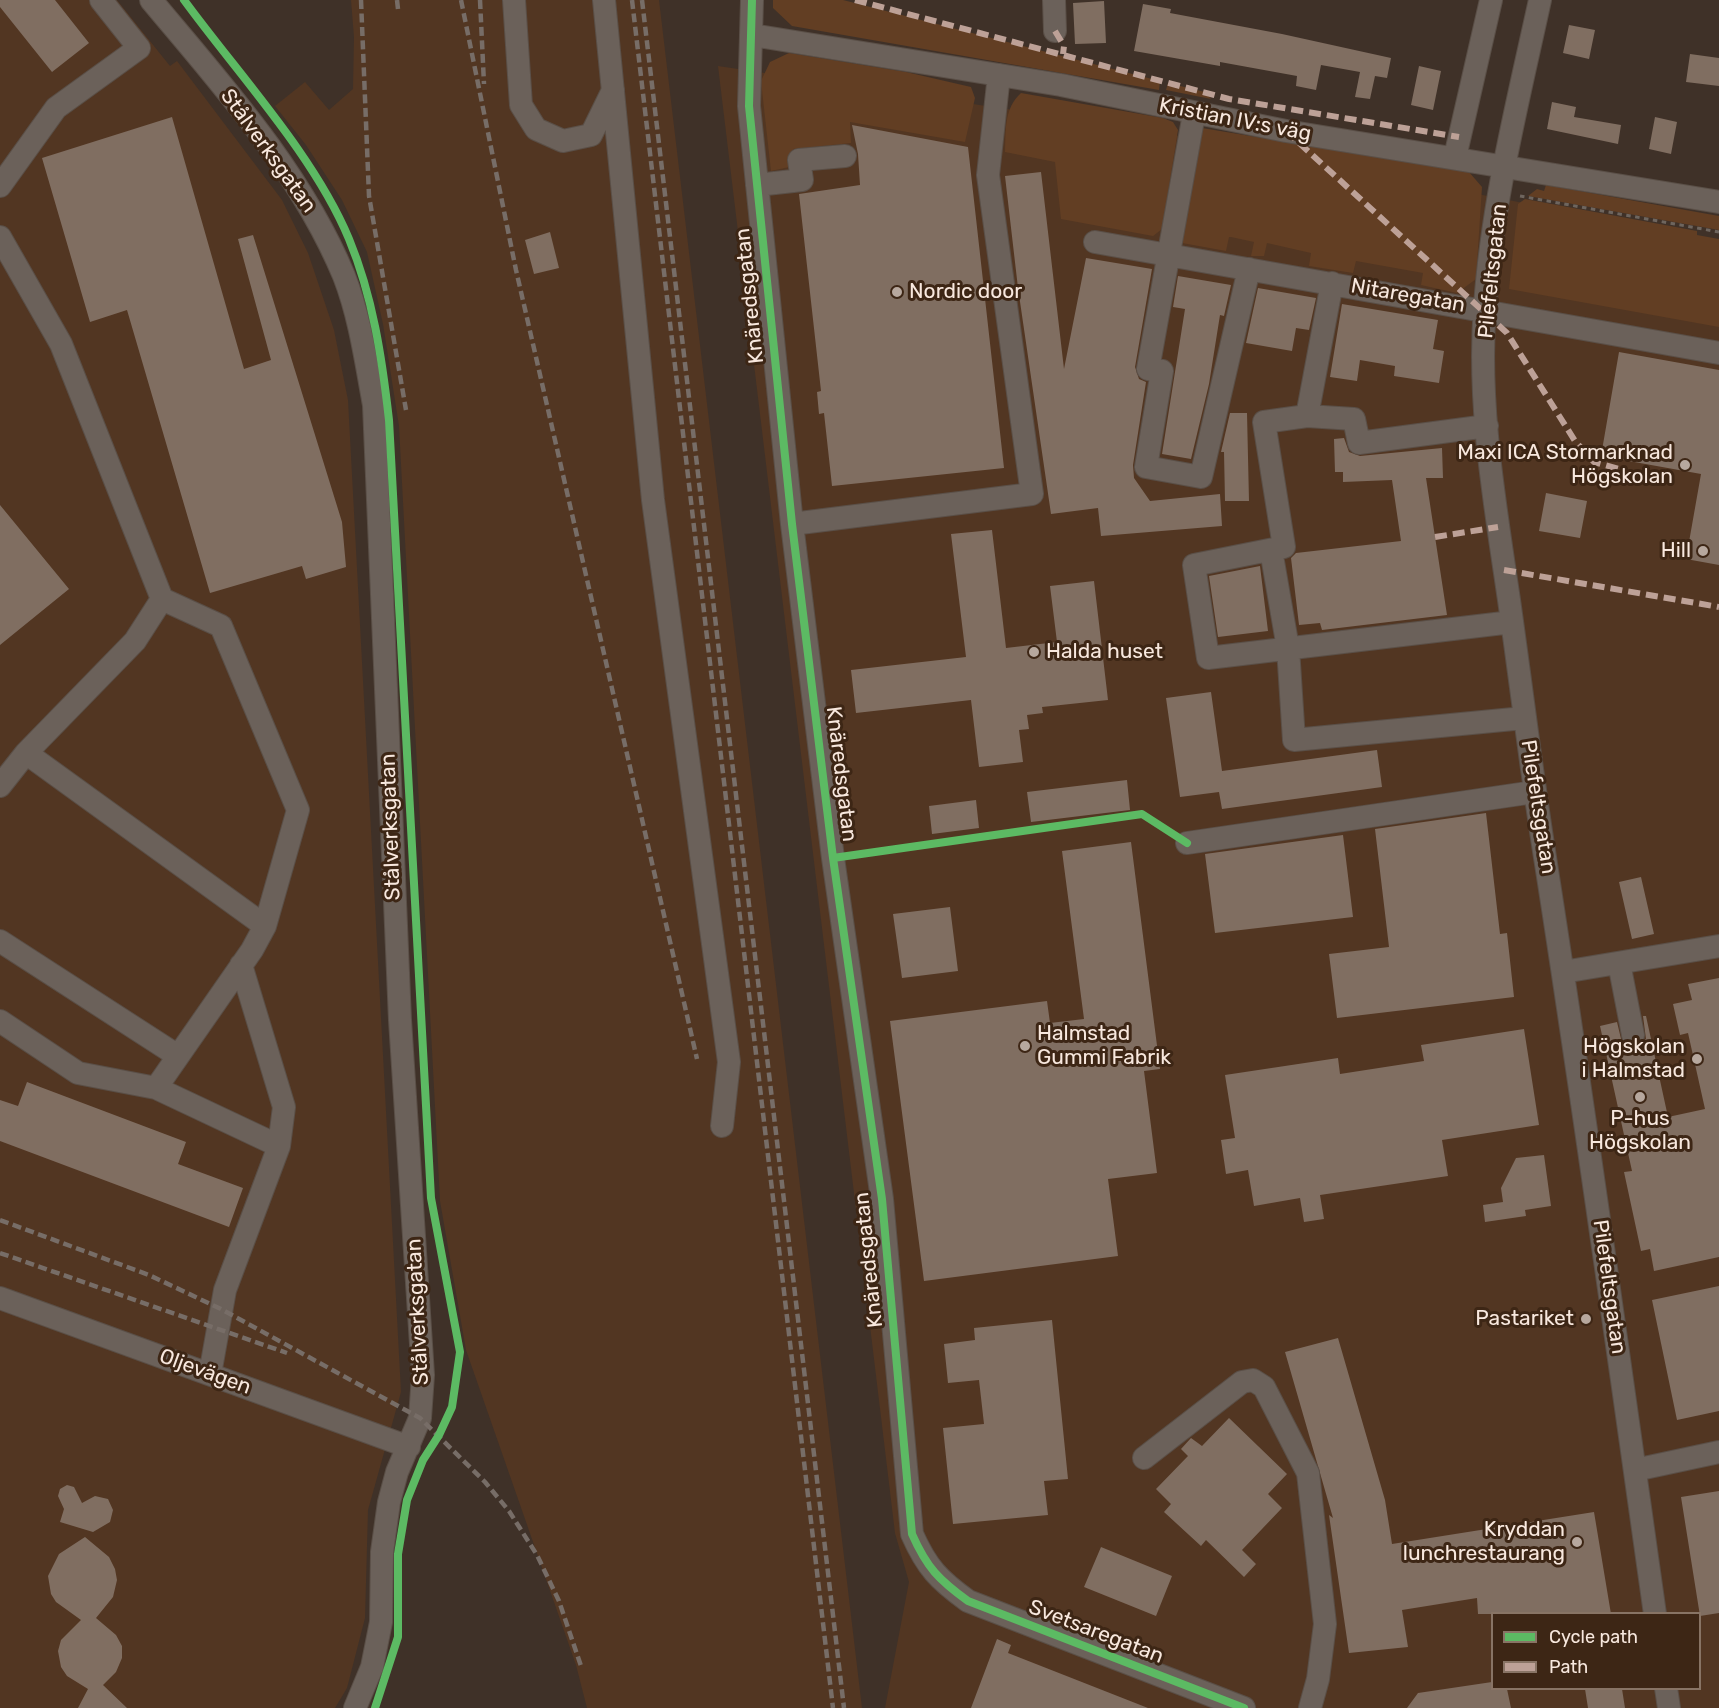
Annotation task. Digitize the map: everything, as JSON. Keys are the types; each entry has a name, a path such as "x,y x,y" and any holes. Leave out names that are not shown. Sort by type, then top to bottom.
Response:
{"street":[{"path":"0,186 56,108 139,48 101,0"},
{"name":"Stålverksgatan","path":"151,0 276,157 315,215 344,277 366,359 374,405 399,1009 423,1375 420,1418 397,1472 389,1502 382,1552 381,1622 372,1667 356,1708"},
{"path":"514,0 521,105 536,129 563,141 591,135 613,90"},
{"path":"604,0 653,500 729,1062 722,1126"},
{"name":"Knäredsgatan","path":"752,0 749,106 792,524 833,858 882,1199 912,1534 923,1559 939,1580"},
{"path":"1054,0 1055,31"},
{"path":"1455,157 1491,0"},
{"name":"Pilefeltsgatan","path":"1540,0 1505,166 1484,309 1487,426 1534,792 1563,972 1655,1612"},
{"name":"Kristian IV:s väg","path":"752,35 1061,85 1194,114 1719,202"},
{"path":"792,524 1032,494 988,175 999,75"},
{"path":"1194,114 1148,369 1162,371 1146,467 1202,477 1249,268"},
{"path":"757,185 802,180 799,160 844,156"},
{"path":"0,237 60,344 162,599 221,626 298,810 265,926 241,965 156,1088"},
{"name":"Nitaregatan","path":"1095,242 1484,309 1719,353"},
{"path":"1307,417 1332,283"},
{"path":"1487,426 1359,443 1354,419 1307,417 1264,422 1284,547 1194,565 1208,658 1512,622"},
{"path":"1271,550 1288,648 1294,740 1524,718"},
{"path":"0,786 26,753 135,641 162,599"},
{"path":"26,753 265,926"},
{"path":"1187,843 1534,792"},
{"path":"0,941 178,1056"},
{"path":"1563,972 1719,946"},
{"path":"1619,963 1634,1035"},
{"path":"210,1374 225,1290 279,1146 284,1107 241,965"},
{"path":"0,1021 78,1072 156,1088 279,1146"},
{"name":"Oljevägen","path":"0,1298 409,1447"},
{"path":"1144,1458 1242,1382 1252,1380 1264,1387 1308,1473 1310,1484 1325,1624 1318,1679 1310,1708"},
{"path":"1635,1470 1719,1452"},
{"name":"Svetsaregatan","path":"939,1580 968,1601 1244,1708"},
{"path":"1666,1690 1669,1708"}],"path":[{"path":"1501,192 1719,232"}],"shaded area":[{"path":"0,0 117,0 170,66 177,61 282,200 308,253 334,330 348,400 401,1392 368,1510 365,1618 347,1688 335,1708 0,1708"},
{"path":"351,0 659,0 862,1708 587,1708 576,1665 466,1350 440,1201 399,426 383,324 367,252 342,200 306,145 275,106 305,82 329,110 353,89 354,37"},
{"path":"773,0 843,0 1160,81 1159,90 792,26 773,8"},
{"path":"789,53 906,72 971,87 975,98 965,142 850,122 851,143 793,149 794,166 771,171 761,81 770,62"},
{"path":"718,66 1154,131 1719,241 1719,1708 885,1708 909,1582 895,1533"},
{"path":"1168,83 1205,92 1211,99 1166,90"},
{"path":"1021,93 1163,118 1173,122 1178,130 1162,229 1153,236 1061,219 1055,162 1005,152 1009,112 1011,105"},
{"path":"1202,128 1469,172 1482,187 1476,279 1457,293 1421,285 1423,273 1356,261 1353,273 1309,266 1311,253 1267,243 1264,256 1251,256 1254,242 1231,237 1229,237 1226,251 1182,243"},
{"path":"1546,185 1719,216 1719,230 1528,196 1537,189 1544,191"},
{"path":"1525,199 1697,231 1697,235 1719,239 1719,327 1509,289 1518,204"}],"building":[{"path":"0,0 55,0 89,43 52,72 0,7"},
{"path":"1104,1 1106,43 1075,44 1073,3"},
{"path":"1143,4 1171,9 1170,13 1391,58 1387,78 1375,76 1370,99 1355,97 1360,72 1321,65 1316,90 1296,86 1297,76 1220,62 1220,66 1134,51"},
{"path":"1569,25 1595,30 1589,59 1563,53"},
{"path":"1690,54 1719,58 1719,86 1686,82"},
{"path":"1419,66 1441,71 1433,110 1411,105"},
{"path":"1552,102 1576,107 1574,117 1621,125 1618,144 1547,129"},
{"path":"172,117 244,369 271,360 238,239 253,235 342,522 346,567 306,579 302,566 210,593 127,310 90,322 42,158"},
{"path":"1655,117 1677,122 1671,154 1649,149"},
{"name":"Nordic door","path":"852,125 968,147 1004,468 832,486 824,413 819,414 817,392 821,391 799,194 860,185 858,154"},
{"path":"1041,172 1064,369 1086,258 1152,269 1135,367 1139,379 1146,382 1133,465 1134,478 1150,501 1220,494 1222,526 1101,536 1098,508 1051,514 1018,288 1005,176"},
{"path":"550,232 559,268 534,274 525,240"},
{"path":"1178,276 1231,285 1224,316 1220,315 1209,384 1191,459 1162,454 1185,309 1173,307"},
{"path":"1258,288 1316,298 1309,330 1296,328 1292,351 1246,343"},
{"path":"1342,304 1438,320 1433,349 1444,351 1439,383 1394,376 1395,366 1360,360 1357,381 1330,377"},
{"name":"Maxi ICA Stormarknad Högskolan","path":"1619,352 1719,370 1719,565 1686,559 1701,474 1601,456"},
{"path":"1230,413 1247,413 1249,501 1225,501 1224,452 1221,452"},
{"path":"1344,438 1349,452 1360,456 1442,448 1443,478 1426,478 1447,615 1322,630 1320,623 1299,625 1291,558 1296,553 1401,541 1392,480 1343,482 1343,472 1335,472 1334,439"},
{"path":"1546,493 1587,501 1580,538 1539,531"},
{"path":"0,505 69,589 0,645"},
{"name":"Halda huset","path":"992,530 1006,648 1057,642 1050,586 1094,581 1108,700 1042,707 1043,713 1027,715 1029,729 1019,730 1023,762 979,767 971,700 856,713 851,670 966,657 951,534"},
{"path":"1260,566 1268,631 1218,637 1209,576"},
{"path":"1211,692 1222,771 1377,750 1382,787 1222,809 1219,792 1180,797 1166,698"},
{"path":"1127,780 1130,810 1031,822 1027,792"},
{"path":"976,800 979,828 932,834 929,806"},
{"path":"1486,813 1500,934 1507,933 1514,997 1337,1018 1329,954 1389,947 1375,829"},
{"path":"1343,835 1353,917 1215,933 1205,854"},
{"name":"Halmstad Gummi Fabrik","path":"1131,842 1160,1069 1144,1071 1157,1173 1108,1179 1118,1256 924,1281 890,1021 1047,1001 1050,1023 1084,1019 1062,851"},
{"path":"1641,877 1654,934 1632,939 1619,882"},
{"path":"950,907 958,971 902,978 893,914"},
{"name":"P-hus Högskolan","path":"1719,978 1719,1257 1654,1271 1650,1249 1641,1251 1624,1172 1632,1171 1600,1026 1617,1022 1622,1043 1636,1048 1646,1039 1643,1016 1646,1016 1668,1117 1705,1109 1688,1033 1680,1035 1673,1004 1692,1000 1688,984"},
{"path":"1524,1029 1539,1125 1442,1140 1448,1176 1320,1195 1324,1219 1304,1222 1300,1198 1254,1206 1248,1170 1226,1174 1221,1140 1235,1138 1225,1075 1338,1058 1340,1074 1424,1061 1421,1045"},
{"path":"27,1082 186,1142 178,1164 243,1188 229,1227 0,1141 0,1100 18,1106"},
{"path":"1544,1155 1551,1206 1525,1210 1526,1216 1485,1222 1483,1205 1503,1202 1501,1188 1516,1158"},
{"path":"1719,1286 1719,1411 1677,1420 1652,1300"},
{"path":"1052,1320 1068,1479 1044,1481 1048,1515 953,1524 943,1428 984,1424 979,1380 948,1383 944,1344 975,1340 974,1328"},
{"path":"1338,1338 1385,1500 1392,1544 1594,1512 1611,1612 1491,1612 1491,1614 1478,1614 1477,1598 1402,1610 1408,1647 1349,1653 1329,1515 1333,1518 1285,1352"},
{"path":"1229,1418 1287,1474 1268,1494 1282,1508 1242,1550 1256,1564 1244,1577 1206,1540 1201,1546 1164,1512 1171,1504 1156,1489 1188,1456 1181,1449 1191,1438 1202,1446"},
{"path":"67,1485 74,1487 82,1503 95,1496 108,1499 113,1510 110,1522 93,1532 60,1522 64,1509 58,1496 60,1489"},
{"path":"1719,1491 1719,1613 1701,1616 1699,1612 1681,1497"},
{"path":"85,1537 109,1557 115,1569 117,1580 113,1597 96,1618 116,1635 122,1646 122,1658 116,1672 103,1685 127,1708 78,1708 88,1689 67,1676 61,1667 58,1651 61,1640 81,1620 56,1602 51,1594 48,1576 59,1554"},
{"path":"1101,1547 1172,1576 1156,1616 1084,1587"},
{"path":"997,1639 1011,1645 1008,1653 1148,1708 971,1708"},
{"path":"1491,1682 1491,1690 1507,1690 1511,1708 1407,1708 1418,1693"},
{"path":"1585,1690 1622,1690 1625,1708 1588,1708"}],"railway":[{"path":"361,0 369,196 406,410"},
{"path":"397,0 398,9"},
{"path":"461,0 516,270 697,1059"},
{"path":"480,0 484,84"},
{"path":"632,0 833,1708"},
{"path":"642,0 844,1708"},
{"path":"0,1220 149,1275 221,1309 420,1418 485,1482 509,1511 537,1555 559,1601 581,1666"},
{"path":"0,1253 287,1353"}],"marked path":[{"path":"855,0 1229,99 1459,137"},
{"path":"1055,31 1064,46 1063,54"},
{"path":"1286,131 1507,333 1575,441 1594,462 1626,471"},
{"path":"1435,537 1498,527"},
{"path":"1504,570 1719,607"}],"cycle path":[{"path":"184,0 296,146 334,208 349,239 370,305 380,351 389,420 431,1198 460,1352 452,1407 439,1435 423,1460 407,1500 398,1554 398,1637 375,1708"},
{"path":"752,0 749,106 792,524 833,858 882,1199 912,1534 929,1565 949,1586 968,1601 1244,1708"},
{"path":"833,858 1142,814 1187,843"}],"place":[{"name":"Nordic door","path":"897,292"},
{"name":"Maxi ICA Stormarknad Högskolan","path":"1685,465"},
{"name":"Hill","path":"1703,551"},
{"name":"Halda huset","path":"1034,652"},
{"name":"Halmstad Gummi Fabrik","path":"1025,1046"},
{"name":"Högskolan i Halmstad","path":"1697,1059"},
{"name":"P-hus Högskolan","path":"1640,1097"},
{"name":"Pastariket","path":"1586,1319"},
{"name":"Kryddan lunchrestaurang","path":"1577,1542"}]}
